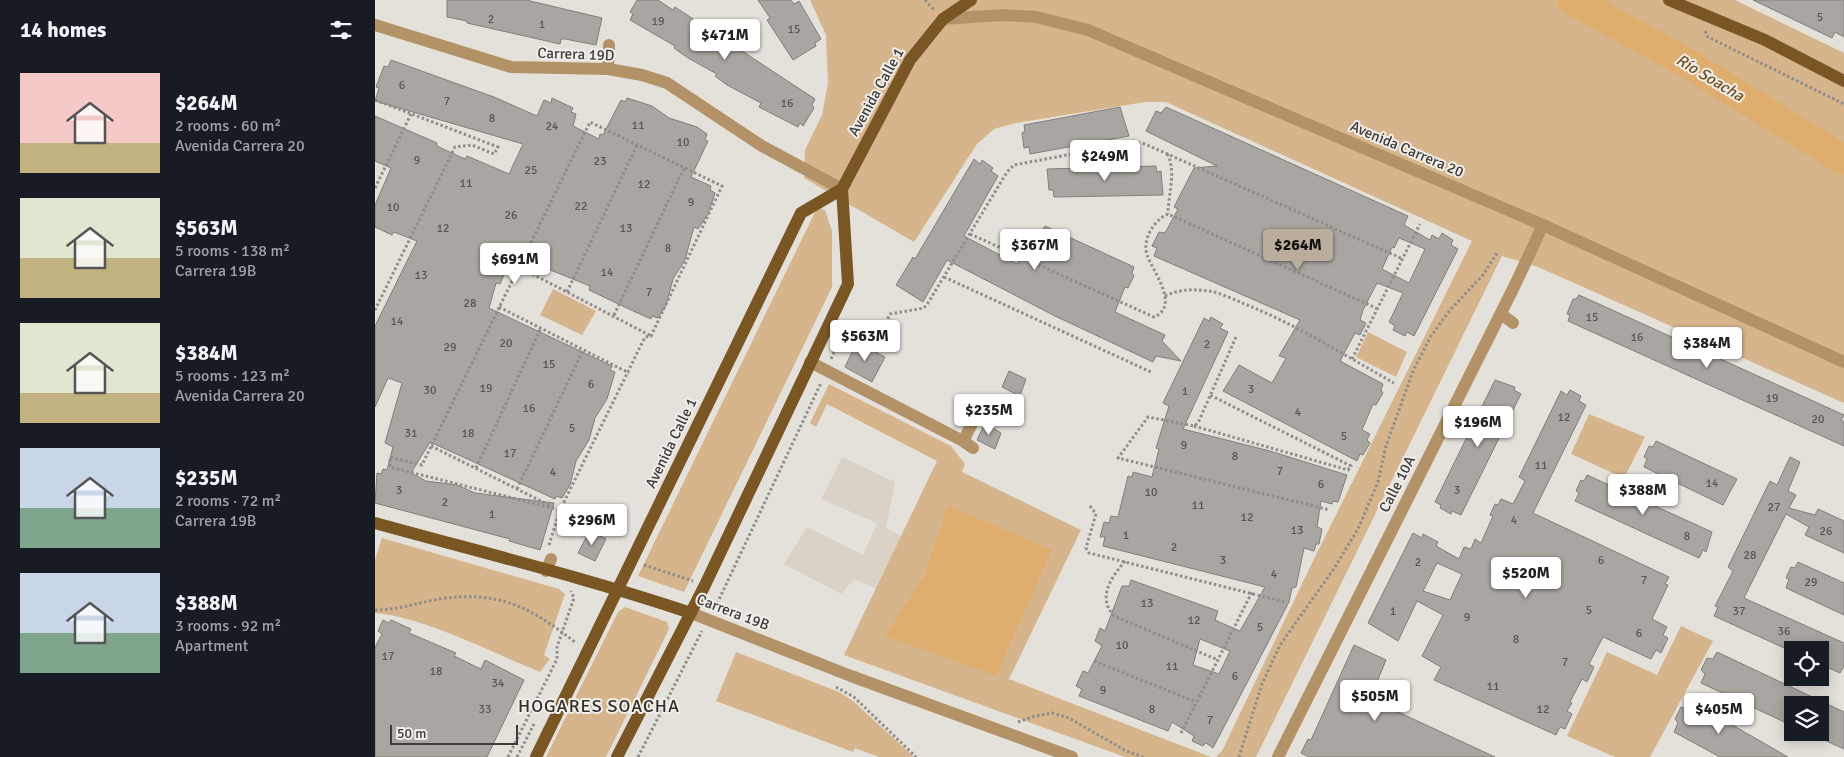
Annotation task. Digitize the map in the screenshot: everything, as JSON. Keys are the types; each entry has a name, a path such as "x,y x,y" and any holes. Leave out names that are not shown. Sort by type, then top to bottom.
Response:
{"main road":[{"name":"Avenida Calle 1","path":"535,757 801,213 842,189 910,60 943,19 971,0"},
{"path":"1669,0 1765,40 1844,81"},
{"path":"617,757 705,585 848,284 842,189"},
{"name":"Carrera 19B","path":"375,522 548,559 618,589 691,613"}],"street":[{"name":"Avenida Carrera 20","path":"943,19 1003,15 1036,17 1088,30 1543,225 1844,362"},
{"name":"Carrera 19D","path":"375,25 511,67 609,69 642,75 667,83 762,146 842,189"},
{"path":"609,45 609,69"},
{"name":"Calle 10A","path":"1278,757 1501,314 1543,225"},
{"path":"1501,314 1513,323"},
{"path":"810,362 826,371 879,392 968,444 983,403 989,400 996,401"},
{"name":"Carrera 19B","path":"691,613 851,676 1072,757"}],"path":[{"path":"1699,14 1708,37 1844,104"},
{"path":"375,100 498,147 494,154 472,145 455,147 375,310"},
{"path":"375,188 411,114"},
{"path":"548,559 560,510 645,338 651,336 722,186 590,122 422,465 390,457 390,467 560,510"},
{"path":"872,350 890,314 924,308 1007,172 1014,165 1136,142 1403,259"},
{"path":"567,292 637,145"},
{"path":"1167,154 1172,168 1168,194 1168,214"},
{"path":"614,315 684,168"},
{"path":"970,234 1154,317 1162,311 1165,296 1161,281 1147,253 1151,229 1159,217 1168,214 1378,309"},
{"path":"1351,359 1420,224"},
{"path":"1239,757 1262,684 1280,645 1333,570 1358,529 1378,482 1387,446 1413,371 1431,336 1450,310 1483,275 1497,253"},
{"path":"519,267 651,336"},
{"path":"943,277 1151,372"},
{"path":"1165,296 1177,290 1211,292 1262,311 1394,383"},
{"path":"499,307 629,373"},
{"path":"638,757 701,632 724,591 848,321"},
{"path":"476,468 541,328"},
{"path":"1193,426 1198,423 1236,337"},
{"path":"517,489 583,350"},
{"path":"1209,396 1351,466 1348,470 1193,426 1148,418 1118,458 1330,510"},
{"path":"431,446 560,510"},
{"path":"1090,506 1096,514 1086,548 1089,553 1252,592 1285,602"},
{"path":"631,561 724,591"},
{"path":"1125,561 1114,575 1106,591 1105,602 1113,616 1218,660"},
{"path":"508,757 557,659 557,647 574,598 570,588"},
{"path":"1181,733 1252,592"},
{"path":"375,610 403,608 451,598 488,597 521,606 576,643"},
{"path":"701,632 708,633"},
{"path":"1094,661 1196,702"},
{"path":"830,685 855,697 916,757"},
{"path":"999,730 1035,716 1052,713 1069,718 1119,747 1143,757"}],"shaded area":[{"path":"810,0 1735,0 1844,53 1844,403 1538,267 1502,256 1256,757 1216,757 1222,751 1314,559 1472,241 1166,102 1145,102 1016,123 994,129 977,144 914,242 804,178 805,150 822,115 828,83 826,35"},
{"path":"817,208 825,210 832,231 832,287 684,592 638,576"},
{"path":"553,289 596,311 582,335 540,315"},
{"path":"1368,332 1407,352 1396,377 1356,357"},
{"path":"829,384 951,446 965,464 962,472 1081,530 1009,679 1211,757 1125,757 844,655 937,461 827,404 816,427 810,423"},
{"path":"1589,414 1645,437 1624,478 1571,454"},
{"path":"842,457 895,482 886,528 901,536 876,589 854,579 841,594 784,564 807,527 863,555 877,523 821,499"},
{"path":"948,506 1052,550 996,676 885,636 924,576"},
{"path":"382,538 559,589 565,594 544,655 550,659 540,672 436,628 415,621 375,613 375,560"},
{"path":"625,607 667,622 669,629 606,757 546,757 618,612"},
{"path":"1681,626 1713,641 1650,757 1615,757 1567,736 1607,652 1657,675"},
{"path":"736,652 839,692 853,701 914,757 879,757 855,748 853,752 716,701"}],"building":[{"path":"447,0 526,0 602,18 596,45 565,39 561,39 560,44 447,17"},
{"path":"637,0 658,0 673,10 675,7 815,99 812,105 814,108 803,126 800,123 798,127 759,107 761,103 727,85 715,76 717,74 688,58 674,48 675,46 630,20 633,14 630,12"},
{"path":"758,0 791,0 794,4 799,1 821,39 815,43 816,46 793,60 767,20 770,18"},
{"path":"1753,0 1844,0 1844,37 1835,32 1832,38"},
{"path":"391,60 494,97 537,116 544,100 551,103 552,98 573,108 571,112 576,114 573,126 599,139 600,134 603,135 621,100 625,102 627,98 652,106 669,118 697,127 707,134 705,140 708,141 691,177 711,186 710,190 715,193 708,214 698,229 694,227 685,260 673,279 666,305 658,318 652,316 651,319 631,310 589,290 590,286 543,267 544,263 515,250 500,284 496,283 489,308 612,366 610,370 615,372 607,399 595,418 589,440 576,461 570,485 562,498 556,496 555,499 430,442 411,473 426,481 457,485 475,493 554,503 540,550 509,541 510,539 375,503 377,473 381,474 383,469 387,470 393,447 385,443 402,383 388,378 375,407 375,326 417,241 394,232 392,235 375,227 375,205 391,168 375,161 375,116 437,143 436,145 441,148 465,159 467,156 509,174 523,144 375,101 379,88 376,87 384,66 388,67"},
{"path":"1120,107 1129,136 1030,154 1029,147 1024,148 1022,133 1025,131 1024,125"},
{"path":"1166,107 1408,216 1404,225 1430,240 1432,235 1439,239 1442,233 1453,240 1451,245 1458,249 1414,336 1407,332 1405,336 1393,330 1395,326 1389,322 1403,293 1377,283 1360,320 1366,323 1360,335 1355,333 1340,361 1383,384 1381,390 1383,393 1376,405 1373,404 1362,430 1370,434 1367,440 1370,443 1363,455 1360,454 1357,461 1223,391 1239,365 1272,383 1286,358 1279,356 1300,320 1154,256 1157,248 1152,246 1159,232 1165,233 1178,209 1174,207 1194,168 1217,166 1146,131 1156,111 1161,113","holes":["1399,238 1425,249 1409,283 1382,269 1392,247 1394,248"]},
{"path":"974,159 980,164 982,160 993,168 991,171 998,176 964,236 1017,264 1036,230 1041,232 1045,226 1134,267 1132,273 1134,276 1128,288 1125,287 1115,312 1165,335 1162,341 1181,361 1156,356 1153,362 1055,316 947,260 923,302 896,285 913,257 915,259"},
{"path":"1156,166 1157,172 1161,171 1163,195 1054,197 1053,190 1049,190 1047,169"},
{"path":"1579,295 1844,415 1841,420 1844,422 1844,446 1568,321 1570,315 1567,314 1573,299 1576,299"},
{"path":"1211,317 1223,324 1220,328 1228,332 1183,429 1270,451 1347,475 1338,502 1333,501 1332,504 1321,501 1317,527 1322,529 1319,544 1316,544 1314,551 1304,548 1296,587 1292,588 1289,602 1213,748 1206,743 1203,746 1192,741 1194,736 1172,722 1168,731 1079,696 1082,689 1076,686 1083,671 1088,673 1102,646 1095,641 1100,628 1105,631 1122,586 1129,586 1131,580 1218,611 1215,620 1240,631 1265,587 1103,546 1105,537 1100,537 1104,522 1109,523 1111,516 1118,517 1128,476 1132,477 1133,472 1152,477 1159,449 1156,448 1169,406 1163,403 1204,318 1209,321","holes":["1200,639 1230,651 1219,674 1193,665"]},
{"path":"857,342 885,357 872,382 845,367"},
{"path":"1009,371 1026,379 1020,396 1002,387"},
{"path":"1495,380 1515,387 1514,390 1521,394 1461,515 1452,511 1451,514 1440,508 1441,505 1435,502"},
{"path":"1570,390 1581,396 1579,401 1586,405 1533,513 1669,577 1665,584 1668,585 1652,619 1667,627 1663,635 1668,638 1661,653 1656,650 1651,659 1603,637 1589,664 1594,667 1587,682 1582,679 1570,702 1572,703 1567,711 1572,714 1565,729 1560,727 1556,735 1434,680 1441,667 1422,656 1443,615 1417,601 1398,641 1368,623 1413,533 1422,538 1423,534 1438,542 1436,546 1459,559 1464,547 1471,549 1475,539 1481,543 1493,516 1490,515 1495,504 1498,505 1501,499 1513,504 1525,481 1519,477 1561,391 1567,395","holes":["1437,563 1462,574 1450,600 1423,591"]},
{"path":"985,423 1001,433 995,449 977,440"},
{"path":"1656,441 1737,479 1723,505 1644,467 1647,459 1644,457 1649,446 1653,447"},
{"path":"1790,457 1800,462 1788,491 1796,495 1789,508 1815,515 1818,509 1844,521 1844,553 1805,535 1809,527 1786,514 1744,598 1844,643 1844,666 1840,673 1829,668 1829,641 1784,641 1784,648 1714,616 1718,607 1715,606 1733,571 1728,567 1770,481 1777,485"},
{"path":"1587,475 1712,532 1706,552 1703,550 1699,558 1575,501 1579,493 1576,491 1581,480 1584,481"},
{"path":"590,530 606,539 595,561 578,553"},
{"path":"1798,562 1844,583 1844,615 1786,588 1789,579 1786,578 1791,567 1795,568"},
{"path":"383,620 389,623 391,620 411,629 409,633 456,653 454,656 481,669 485,660 524,680 487,757 375,757 375,647 382,634 378,631"},
{"path":"1354,645 1386,660 1370,699 1495,757 1309,757 1301,753 1308,739 1311,740"},
{"path":"1717,652 1784,684 1784,686 1789,686 1810,696 1784,696 1784,722 1701,683 1705,674 1701,670 1707,658 1713,659"},
{"path":"1692,702 1788,757 1720,757 1674,732 1678,723 1675,719 1681,707 1687,709"},
{"path":"1829,705 1844,712 1844,749 1827,741 1829,741"}],"waterway":[{"name":"Río Soacha","path":"1572,0 1685,62 1844,160"}],"district":[{"name":"HOGARES SOACHA","path":"599,706"}]}
